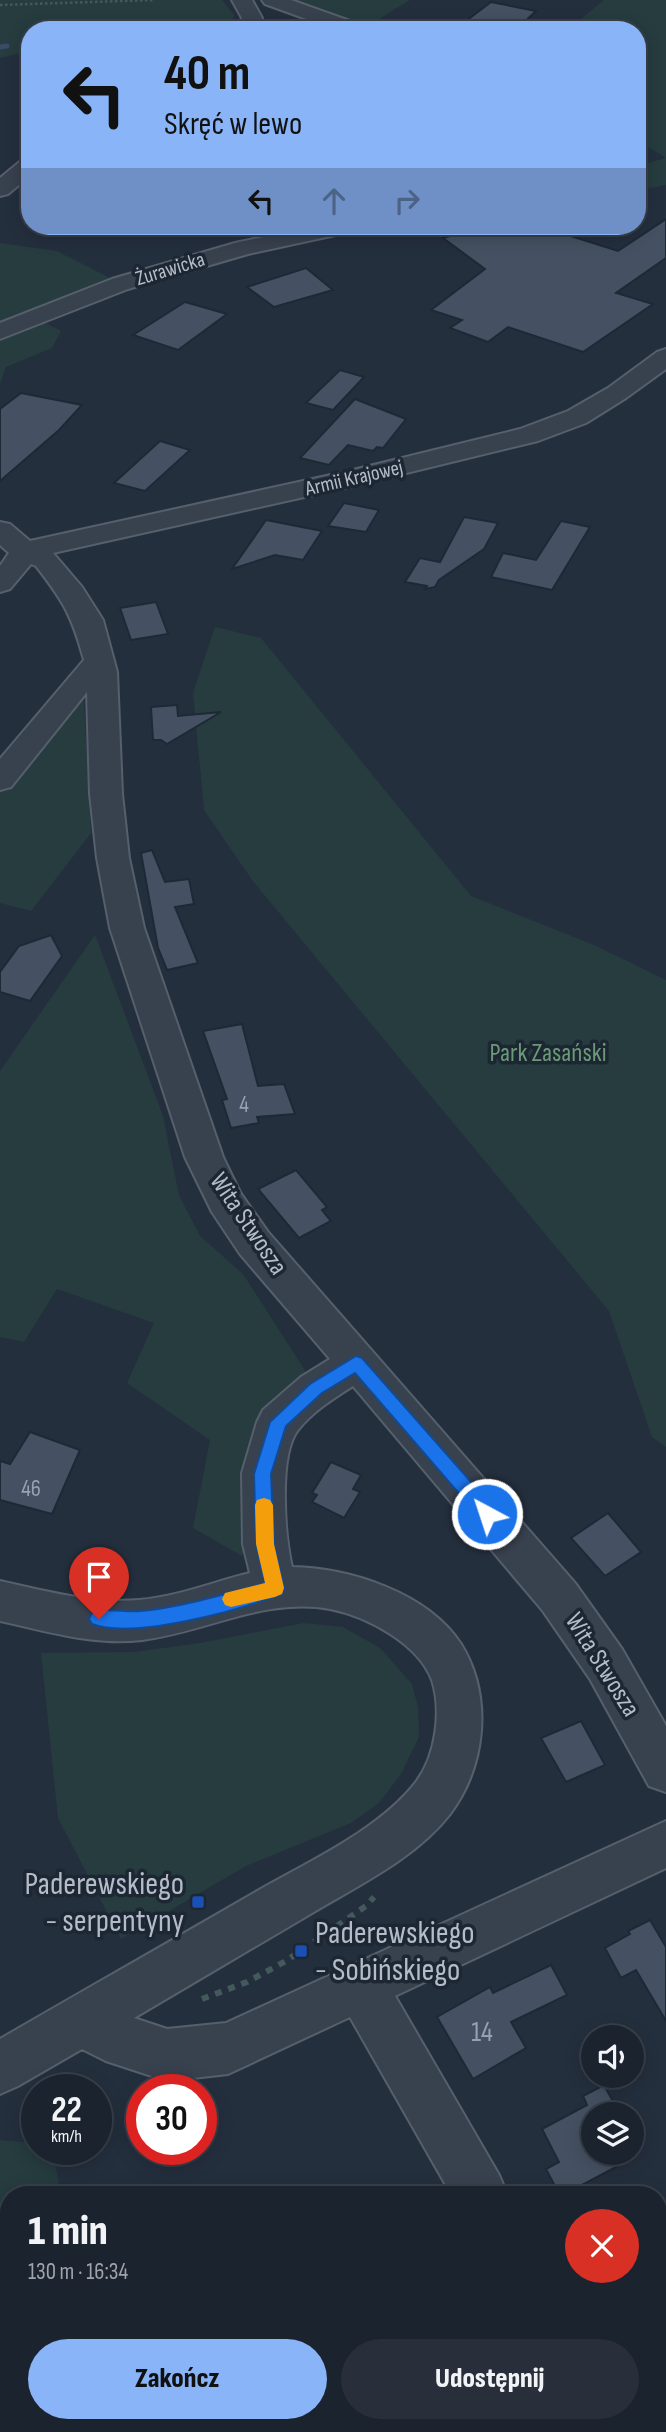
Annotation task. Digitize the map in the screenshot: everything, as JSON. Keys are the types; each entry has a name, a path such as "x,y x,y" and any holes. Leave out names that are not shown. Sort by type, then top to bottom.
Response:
{"street":[{"path":"242,0 253,18 252,21"},
{"path":"272,0 332,21"},
{"path":"0,189 21,172"},
{"name":"Żurawicka","path":"0,332 120,284 243,248 304,235"},
{"name":"Armii Krajowej","path":"12,540 349,480 529,435 577,417 617,393 666,357"},
{"path":"0,583 18,563 12,540"},
{"name":"Wita Stwosza","path":"12,540 46,560 72,593 88,620 99,663 107,794 118,891 127,928 204,1157 226,1202 254,1243 559,1597 606,1664 666,1770"},
{"path":"0,780 87,673 99,663"},
{"path":"275,1588 265,1544 262,1474 278,1422 316,1388 356,1363"},
{"path":"0,1601 78,1618 139,1620 191,1611 275,1588 335,1590 362,1597 385,1608 423,1633 444,1657 459,1695 459,1738 454,1763 441,1789 406,1825 381,1843 0,2068"},
{"path":"86,2019 106,2035 167,2054 228,2048 362,1988 666,1844"},
{"path":"362,1988 475,2186"}],"path":[{"path":"0,5 154,0"},
{"path":"183,2053 178,2008 247,1982 276,1966 366,1906 398,1870 381,1843"}],"green space":[{"path":"0,0 222,0 234,15 232,21 21,21 21,53 0,58"},
{"path":"280,0 410,0 376,21 343,21"},
{"path":"604,0 666,0 666,158 646,146 646,21 579,21"},
{"path":"666,158 666,185 646,189 646,164"},
{"path":"0,243 57,251 114,280 10,317 13,320 0,325"},
{"path":"44,322 61,331 52,348 6,367 0,384 0,340"},
{"name":"Park Zasański","path":"215,627 261,638 471,896 594,945 666,980 666,1447 652,1437 609,1311 252,880 204,810 193,693"},
{"path":"83,685 91,833 31,911 0,903 0,789"},
{"path":"95,935 163,1116 179,1195 200,1236 243,1274 306,1372 264,1410 251,1436 242,1480 249,1542 242,1556 193,1528 210,1440 127,1383 154,1323 57,1289 24,1342 0,1337 0,1071"},
{"path":"304,1623 343,1627 380,1648 412,1684 418,1707 419,1737 401,1774 379,1803 351,1823 246,1866 121,1939 58,1818 41,1653 134,1652 200,1643"},
{"path":"0,2140 21,2142 21,2165 55,2165 59,2186 0,2186"}],"building":[{"path":"491,2 536,11 525,21 466,21"},
{"path":"666,219 666,258 616,293 653,304 583,352 508,327 488,342 450,328 462,320 431,310 485,269 443,238 454,235 567,235 618,251 646,235"},
{"path":"306,268 333,290 274,307 247,287"},
{"path":"185,302 227,314 178,350 133,335"},
{"path":"340,370 364,377 333,410 306,403"},
{"path":"21,393 82,405 59,430 0,481 0,409"},
{"path":"355,399 406,419 383,448 377,447 373,451 348,445 329,465 300,458"},
{"path":"160,441 190,450 145,491 114,483"},
{"path":"344,503 379,510 366,532 328,526"},
{"path":"464,517 498,523 484,549 439,580 435,587 425,589 427,586 405,582 420,558 440,562"},
{"path":"266,520 322,531 303,560 275,555 232,569"},
{"path":"561,521 590,527 552,590 491,577 503,553 536,560"},
{"path":"156,602 168,634 131,640 120,608"},
{"path":"177,705 178,716 221,712 167,744 161,740 153,740 151,707"},
{"path":"152,850 165,882 189,879 194,904 175,907 198,963 167,970 158,948 141,853"},
{"path":"51,935 62,956 30,1001 0,992 0,972 19,946"},
{"path":"242,1024 258,1086 284,1084 295,1114 257,1117 259,1123 231,1128 222,1100 227,1099 203,1031"},
{"path":"296,1170 327,1207 322,1210 331,1221 299,1238 258,1189"},
{"path":"30,1432 80,1450 52,1514 0,1500 0,1461 10,1464"},
{"path":"331,1462 361,1475 353,1489 360,1492 344,1518 312,1502 317,1495 312,1493"},
{"path":"608,1513 641,1552 605,1576 571,1538"},
{"path":"581,1721 605,1765 566,1782 541,1738"},
{"path":"650,1920 666,1947 666,2021 636,1970 621,1978 605,1948 630,1934 628,1931"},
{"path":"551,1965 567,1995 511,2022 526,2048 473,2079 437,2017 490,1987 493,1993"},
{"path":"598,2088 606,2088 613,2102 586,2102 583,2096"},
{"path":"581,2108 581,2165 620,2165 580,2186 555,2186 546,2169 559,2162 542,2129"}],"waterway":[{"path":"0,47 7,46"}],"slow traffic":[{"path":"231,1599 275,1588 265,1544 264,1505"}],"place":[{"name":"Paderewskiego - serpentyny","path":"198,1902"},
{"name":"Paderewskiego - Sobińskiego","path":"301,1951"}],"route":[{"path":"99,1619 139,1620 191,1611 275,1588 265,1544 262,1474 278,1422 316,1388 356,1363 487,1514"}]}
